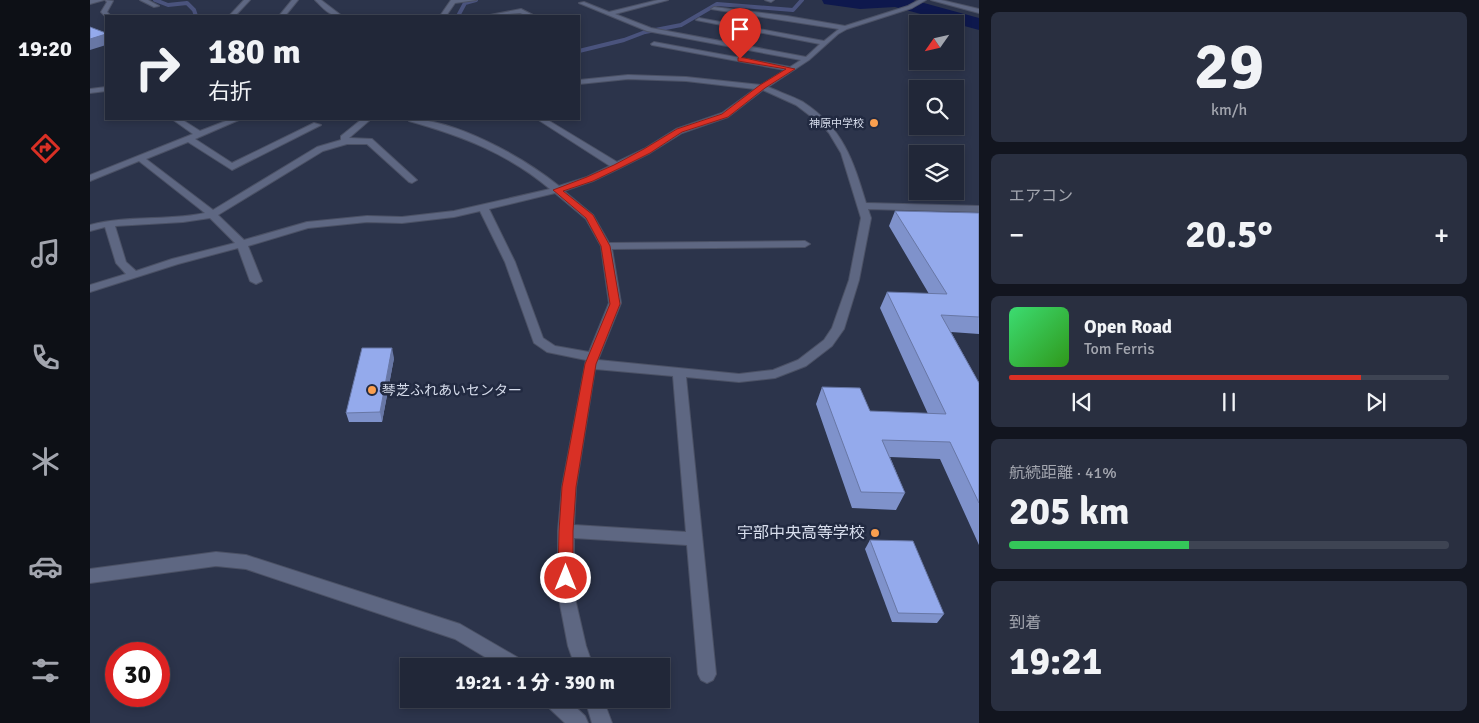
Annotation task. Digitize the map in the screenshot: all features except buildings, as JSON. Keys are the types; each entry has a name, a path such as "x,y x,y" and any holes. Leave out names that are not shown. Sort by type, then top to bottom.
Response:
{"street":[{"path":"90,2 101,0"},
{"path":"107,15 104,12 110,2 108,0"},
{"path":"143,0 156,6"},
{"path":"233,15 248,0"},
{"path":"283,15 295,0"},
{"path":"318,0 327,9 338,15"},
{"path":"443,15 450,0 473,0"},
{"path":"608,14 665,0"},
{"path":"90,290 133,274 307,225 367,219 411,219 454,214 557,190 590,179 647,151 679,130 725,115 762,87 807,59 845,28 912,6 923,0"},
{"path":"934,0 979,12"},
{"path":"582,3 650,30 807,59"},
{"path":"714,9 795,19 845,28"},
{"path":"493,15 520,10 530,15"},
{"path":"699,20 826,43"},
{"path":"654,44 792,69"},
{"path":"484,208 510,262 538,340 551,348 592,361 739,378 775,374 802,363 828,343 838,328 854,280 865,228 863,206 845,153 824,122 799,103 762,87 658,77 628,77 580,82"},
{"path":"90,91 105,89"},
{"path":"178,120 198,133"},
{"path":"90,178 234,120"},
{"path":"346,141 344,138 366,120"},
{"path":"415,120 460,133 486,144 539,175 590,216 606,246 615,304 592,361 569,487 566,531 566,594 581,658"},
{"path":"543,120 617,166"},
{"path":"189,139 232,167 316,125"},
{"path":"90,228 128,220 196,219 213,214 320,149 346,141 369,141 412,180"},
{"path":"140,158 213,214 242,244 256,281"},
{"path":"863,206 979,209"},
{"path":"109,223 121,263 133,274"},
{"path":"606,246 805,244"},
{"path":"679,372 707,674"},
{"path":"566,531 694,539"},
{"path":"90,576 216,559 246,562 460,632 503,658"},
{"path":"563,708 578,723"},
{"path":"597,708 602,723"}],"waterway":[{"path":"155,0 168,5 187,3 194,10 196,15"},
{"path":"459,15 465,3 476,0"},
{"path":"580,51 624,40 645,32 681,25 717,4 793,10 802,0"},
{"path":"831,0 860,3 896,1 979,24"}],"place":[{"name":"神原中学校","path":"874,123"},
{"name":"琴芝ふれあいセンター","path":"372,390"},
{"name":"宇部中央高等学校","path":"875,533"}],"route":[{"path":"566,578 566,531 569,487 590,364 615,304 606,246 590,216 557,190 590,179 617,166 647,151 679,130 725,115 762,87 792,69 740,59"}]}
